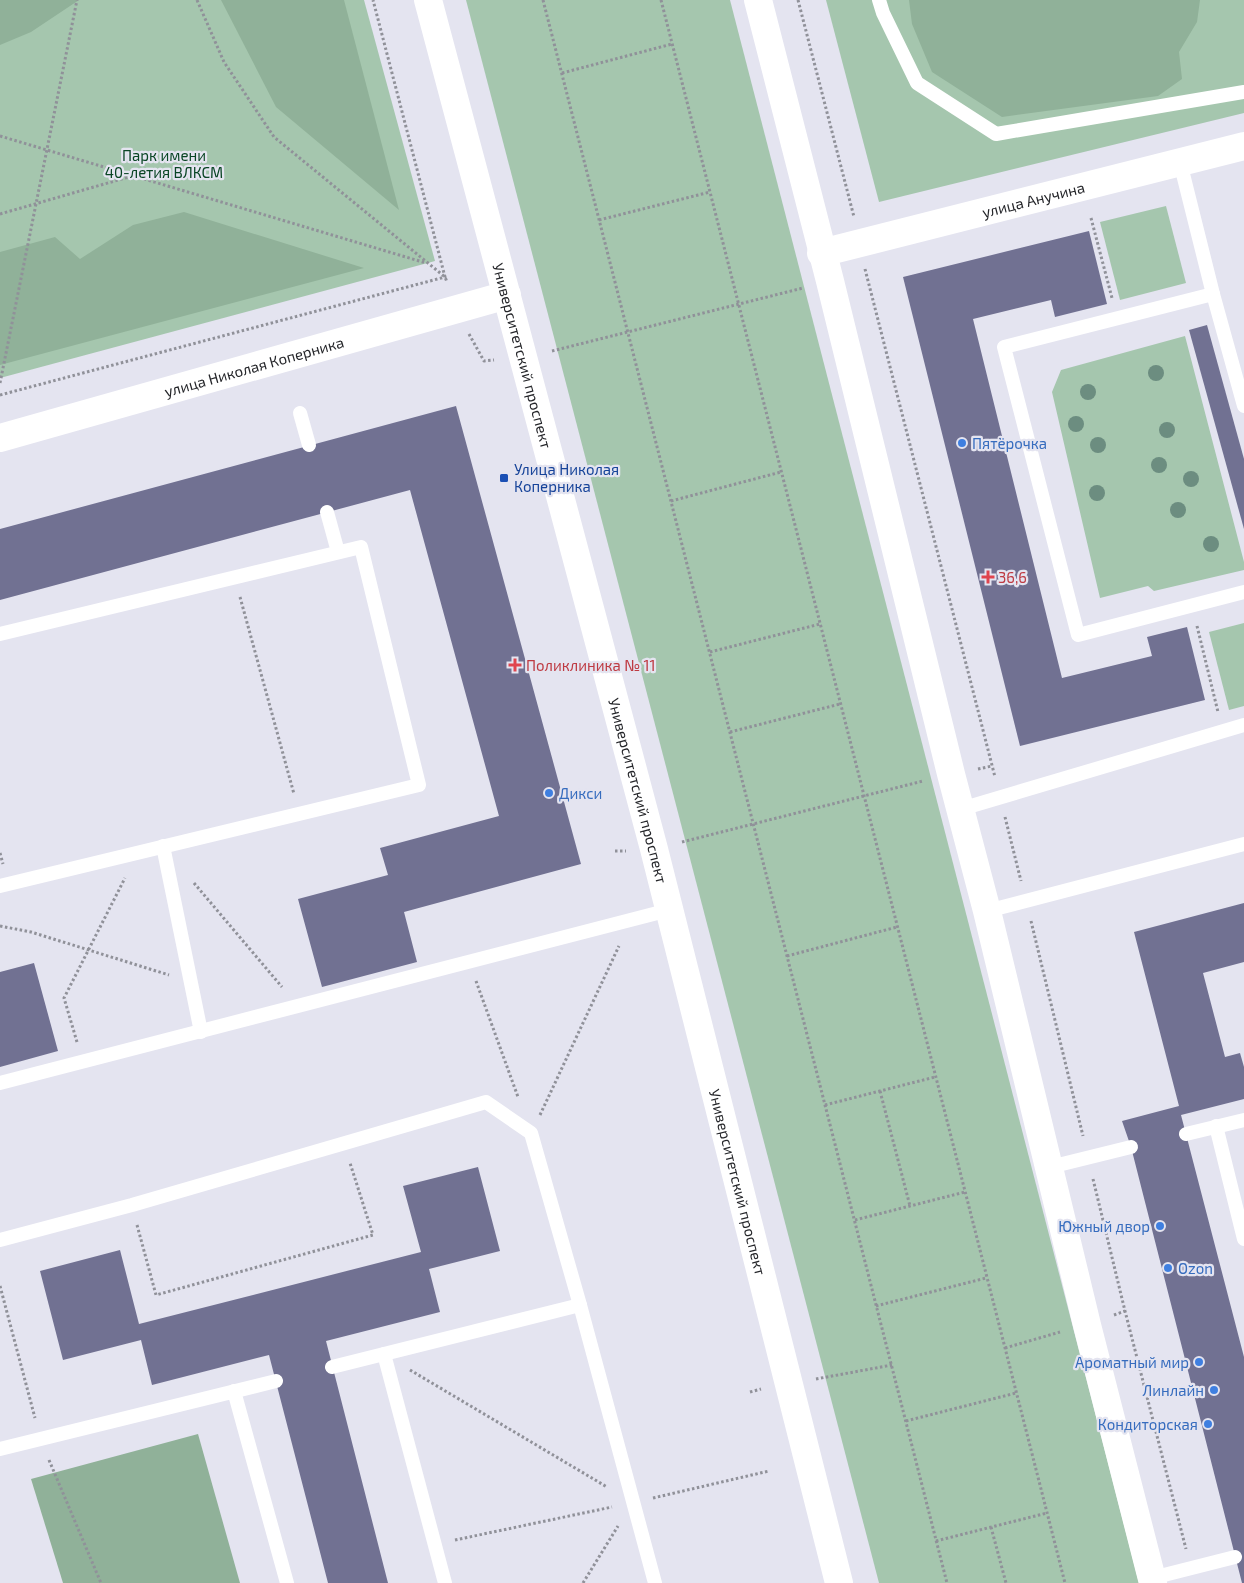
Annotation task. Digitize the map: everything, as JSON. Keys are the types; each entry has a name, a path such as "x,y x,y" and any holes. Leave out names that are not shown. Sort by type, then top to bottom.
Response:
{"main road":[{"name":"Университетский проспект","path":"428,0 654,849 839,1583"},
{"path":"758,0 830,281 951,774 987,911 1087,1325 1153,1580"},
{"name":"улица Анучина","path":"822,253 1244,146"},
{"name":"улица Николая Коперника","path":"0,438 507,295"}],"lane":[{"path":"879,0 883,13 917,83 996,134 1244,92"},
{"path":"1180,162 1213,294 1244,406"},
{"path":"1213,294 1004,347 1078,635 1244,592"},
{"path":"300,413 309,445"},
{"path":"327,512 338,552"},
{"path":"0,634 361,547 419,785 0,886"},
{"path":"961,809 1244,725"},
{"path":"987,911 1244,844"},
{"path":"163,846 201,1032"},
{"path":"0,1083 669,910"},
{"path":"0,1240 132,1205 486,1102 531,1133 580,1305 655,1583"},
{"path":"1186,1134 1244,1120"},
{"path":"1216,1126 1244,1239"},
{"path":"1050,1167 1130,1147"},
{"path":"332,1367 580,1305"},
{"path":"384,1354 445,1583"},
{"path":"0,1449 276,1381"},
{"path":"234,1391 287,1583"},
{"path":"1153,1580 1235,1557"}],"path":[{"path":"0,383 77,0"},
{"path":"197,0 224,62 274,137 445,277"},
{"path":"373,0 455,310 484,361 524,358 830,281"},
{"path":"543,0 947,1583"},
{"path":"660,0 1064,1583"},
{"path":"562,73 672,44"},
{"path":"0,136 428,264"},
{"path":"0,214 132,176"},
{"path":"599,220 710,192"},
{"path":"1091,218 1117,318"},
{"path":"0,394 445,277"},
{"path":"671,501 781,472"},
{"path":"234,577 299,814"},
{"path":"1192,606 1223,731"},
{"path":"710,652 820,624"},
{"path":"730,732 840,704"},
{"path":"654,849 951,774"},
{"path":"82,1062 64,998 139,852"},
{"path":"194,883 299,1007"},
{"path":"531,1133 632,919"},
{"path":"0,926 31,932 191,982"},
{"path":"787,956 897,927"},
{"path":"469,962 531,1133"},
{"path":"825,1105 936,1077"},
{"path":"880,1091 910,1206"},
{"path":"132,1205 156,1295 373,1236 343,1143"},
{"path":"854,1220 965,1192"},
{"path":"876,1306 986,1278"},
{"path":"1005,1348 1087,1325"},
{"path":"384,1354 633,1502"},
{"path":"828,1377 892,1365"},
{"path":"906,1421 1016,1394"},
{"path":"434,1544 633,1502 769,1470"},
{"path":"583,1583 633,1502"},
{"path":"936,1541 1046,1512"},
{"path":"991,1527 1006,1583"}],"green space":[{"name":"Парк имени 40-летия ВЛКСМ","path":"0,0 364,0 435,261 0,378"},
{"path":"0,0 79,0 31,32 0,45"},
{"path":"221,0 344,0 399,210 276,107"},
{"path":"466,0 730,0 1139,1583 879,1583"},
{"path":"826,0 1244,0 1244,113 879,202"},
{"path":"909,0 1200,0 1197,22 1179,52 1182,79 1158,96 1002,117 932,72 912,24"},
{"path":"1166,206 1186,283 1120,300 1100,222"},
{"path":"184,212 364,268 0,365 0,252 55,237 80,259 133,225"},
{"path":"1185,336 1244,562 1244,570 1154,591 1148,586 1100,598 1052,392 1061,370"},
{"path":"1244,623 1244,706 1229,710 1209,632"},
{"path":"198,1434 240,1583 63,1583 31,1479"}],"building":[{"path":"1089,231 1107,304 1055,317 1051,300 973,319 1062,678 1152,656 1147,637 1187,627 1205,700 1020,746 903,277"},
{"path":"1207,325 1244,459 1244,529 1189,330"},
{"path":"456,406 581,864 404,912 417,962 322,987 298,899 388,875 380,848 499,816 410,490 0,600 0,529"},
{"path":"1244,903 1244,962 1203,973 1225,1057 1240,1053 1244,1067 1244,1099 1181,1115 1244,1357 1244,1583 1242,1583 1131,1147 1122,1121 1179,1106 1134,932"},
{"path":"34,963 58,1051 0,1067 0,972"},
{"path":"478,1167 500,1251 429,1269 440,1312 326,1341 388,1583 328,1583 269,1355 152,1385 141,1340 63,1360 40,1271 120,1250 139,1324 421,1252 403,1186"}],"place":[{"name":"Пятёрочка","path":"962,443"},
{"name":"Улица Николая Коперника","path":"504,478"},
{"name":"36,6","path":"988,577"},
{"name":"Поликлиника № 11","path":"515,665"},
{"name":"Дикси","path":"549,793"},
{"name":"Южный двор","path":"1160,1226"},
{"name":"Ozon","path":"1168,1268"},
{"name":"Ароматный мир","path":"1199,1362"},
{"name":"Линлайн","path":"1214,1390"},
{"name":"Кондиторская","path":"1208,1424"}]}
